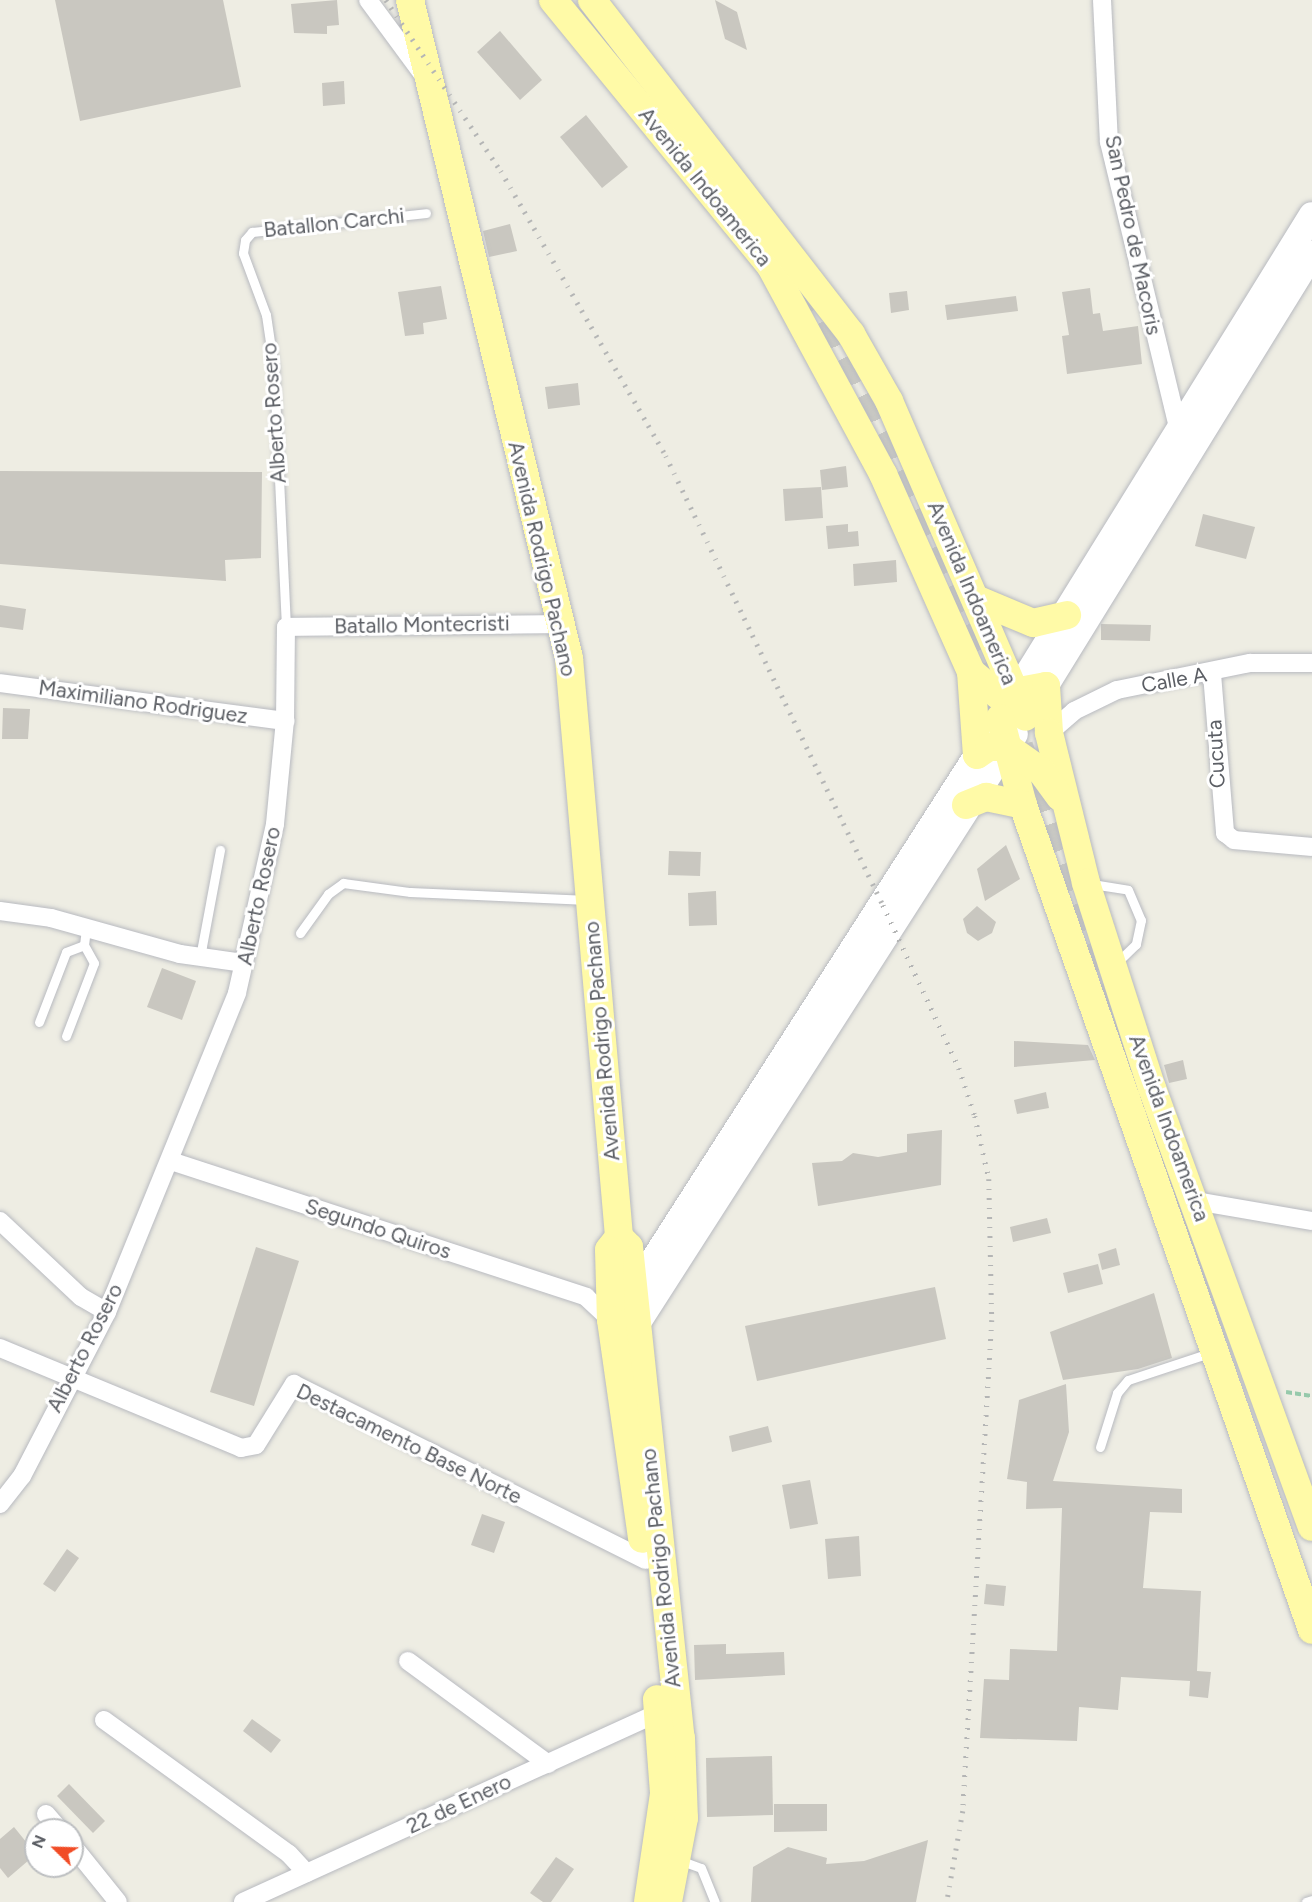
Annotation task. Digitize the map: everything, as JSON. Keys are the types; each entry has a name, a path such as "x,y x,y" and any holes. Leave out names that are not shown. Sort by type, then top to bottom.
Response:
{"main road":[{"name":"Avenida Rodrigo Pachano","path":"410,0 426,78 569,658 619,1237 609,1250 609,1294 623,1324 663,1556 667,1709 664,1793 648,1902"},
{"name":"Avenida Indoamerica","path":"553,0 770,266 883,474 971,672 1014,710"},
{"name":"Avenida Indoamerica","path":"592,0 851,334 889,401 978,600 1014,710 1007,747 1023,805 1176,1248 1312,1630"},
{"path":"978,600 1033,624 1067,615"},
{"path":"971,672 977,755 989,747 1007,747"},
{"path":"1014,710 1046,686"},
{"path":"1046,686 1049,733 1067,806"},
{"name":"Avenida Indoamerica","path":"1007,747 1041,771 1067,806 1086,883 1113,966 1312,1527"},
{"path":"966,806 986,797 1023,805"},
{"name":"Avenida Rodrigo Pachano","path":"623,1324 645,1560 684,1818 668,1902"}],"street":[{"path":"368,0 426,78"},
{"name":"San Pedro de Macoris","path":"1102,0 1109,142 1179,431"},
{"path":"609,1294 977,755 1014,710 1067,615 1312,215"},
{"path":"1046,686 1312,254"},
{"name":"Batallo Montecristi","path":"286,627 559,624"},
{"name":"Alberto Rosero","path":"0,1504 21,1476 72,1373 106,1312 171,1161 244,963 271,852 285,722 286,627"},
{"name":"Calle A","path":"1049,733 1074,711 1117,690 1212,674 1250,663 1312,663"},
{"name":"Cucuta","path":"1212,674 1225,832 1234,840 1312,847"},
{"name":"Maximiliano Rodriguez","path":"0,683 285,722"},
{"path":"623,1324 1007,747"},
{"path":"0,911 85,937 244,963"},
{"name":"Segundo Quiros","path":"171,1161 609,1294"},
{"path":"1195,1202 1312,1221"},
{"path":"0,1221 81,1297 106,1312"},
{"name":"Destacamento Base Norte","path":"0,1348 72,1373 250,1448 294,1384 645,1560"},
{"path":"408,1661 548,1764"},
{"name":"22 de Enero","path":"243,1902 667,1709"},
{"path":"104,1720 289,1854 307,1873"},
{"path":"46,1814 50,1818"},
{"path":"84,1860 118,1902"}],"lane":[{"name":"Batallon Carchi","path":"245,240 252,232 426,213"},
{"name":"Alberto Rosero","path":"245,240 243,253 266,315 274,369 286,627"},
{"path":"200,957 220,850"},
{"path":"300,933 328,894 343,883 410,892 590,900"},
{"path":"1086,883 1128,890 1135,898 1141,920 1136,944 1113,966"},
{"path":"39,1022 66,952 85,937 93,963 66,1036"},
{"path":"1100,1447 1117,1393 1128,1380 1214,1352"},
{"path":"677,1859 701,1868 715,1902"},
{"path":"1306,1902 1312,1900"}],"building":[{"path":"55,0 223,0 241,87 80,121"},
{"path":"337,0 339,25 327,26 327,34 294,33 291,4"},
{"path":"715,0 737,12 747,50 725,39"},
{"path":"500,31 542,80 520,100 477,52"},
{"path":"344,81 345,104 323,106 322,83"},
{"path":"586,115 628,167 602,188 560,137"},
{"path":"510,224 517,251 489,257 483,231"},
{"path":"441,286 447,319 423,323 424,334 405,336 398,292"},
{"path":"1090,288 1093,314 1100,313 1103,331 1138,326 1142,364 1067,374 1062,336 1069,335 1062,292"},
{"path":"907,291 909,310 891,313 889,293"},
{"path":"1016,296 1018,311 947,320 945,305"},
{"path":"578,383 580,405 548,409 545,387"},
{"path":"846,466 848,487 822,490 820,470"},
{"path":"0,471 262,472 261,558 225,560 226,581 0,564"},
{"path":"821,487 823,518 785,521 783,489"},
{"path":"1203,514 1255,527 1246,559 1195,546"},
{"path":"848,524 848,532 858,531 859,546 828,549 826,526"},
{"path":"896,560 897,582 854,586 853,564"},
{"path":"0,605 26,609 23,630 0,627"},
{"path":"1101,624 1151,625 1150,641 1101,640"},
{"path":"3,708 30,709 28,739 2,739"},
{"path":"1006,845 1020,879 985,901 977,869"},
{"path":"669,851 701,852 700,876 668,875"},
{"path":"716,891 717,925 689,926 688,893"},
{"path":"977,906 996,922 992,933 978,941 967,933 963,919"},
{"path":"162,968 196,981 182,1020 147,1007"},
{"path":"1014,1041 1088,1045 1095,1060 1014,1067"},
{"path":"1183,1060 1187,1079 1169,1083 1164,1065"},
{"path":"1046,1092 1049,1108 1017,1114 1014,1100"},
{"path":"942,1130 941,1185 818,1206 812,1163 842,1161 853,1153 878,1157 907,1152 907,1134"},
{"path":"1047,1218 1051,1233 1013,1242 1010,1227"},
{"path":"256,1247 299,1261 254,1406 210,1392"},
{"path":"1116,1248 1120,1265 1102,1270 1098,1254"},
{"path":"1098,1264 1103,1284 1068,1293 1063,1273"},
{"path":"935,1287 946,1339 757,1381 745,1326"},
{"path":"1154,1293 1172,1358 1138,1369 1063,1380 1050,1332"},
{"path":"1066,1384 1069,1432 1053,1481 1182,1489 1182,1513 1150,1512 1143,1588 1201,1591 1197,1671 1211,1672 1208,1698 1189,1696 1190,1681 1121,1677 1118,1710 1079,1707 1077,1741 980,1738 984,1679 1009,1680 1010,1649 1057,1651 1062,1508 1026,1509 1027,1482 1007,1479 1019,1400"},
{"path":"768,1426 772,1442 732,1452 729,1436"},
{"path":"810,1480 818,1524 790,1529 782,1485"},
{"path":"482,1514 505,1522 494,1553 471,1545"},
{"path":"859,1536 861,1576 828,1579 825,1539"},
{"path":"67,1549 79,1558 55,1592 43,1584"},
{"path":"986,1584 1006,1586 1004,1606 984,1604"},
{"path":"726,1644 726,1654 784,1652 785,1675 695,1680 694,1645"},
{"path":"252,1719 281,1740 271,1753 243,1731"},
{"path":"772,1756 773,1815 707,1817 706,1758"},
{"path":"69,1784 105,1821 93,1833 84,1824 84,1818 78,1818 57,1796"},
{"path":"774,1804 827,1804 827,1831 774,1832"},
{"path":"14,1827 24,1839 24,1864 8,1878 0,1868 0,1839"},
{"path":"928,1840 916,1902 751,1902 753,1867 788,1847 827,1858 826,1864 864,1861"},
{"path":"556,1857 574,1869 551,1902 543,1902 530,1893"}],"tunnel":[{"path":"804,284 1004,706"},
{"path":"1019,746 1135,1083 1152,1088"}],"railway":[{"path":"386,0 501,171 666,456 883,905 959,1068 975,1116 989,1179 992,1320 963,1811 947,1902"}]}
